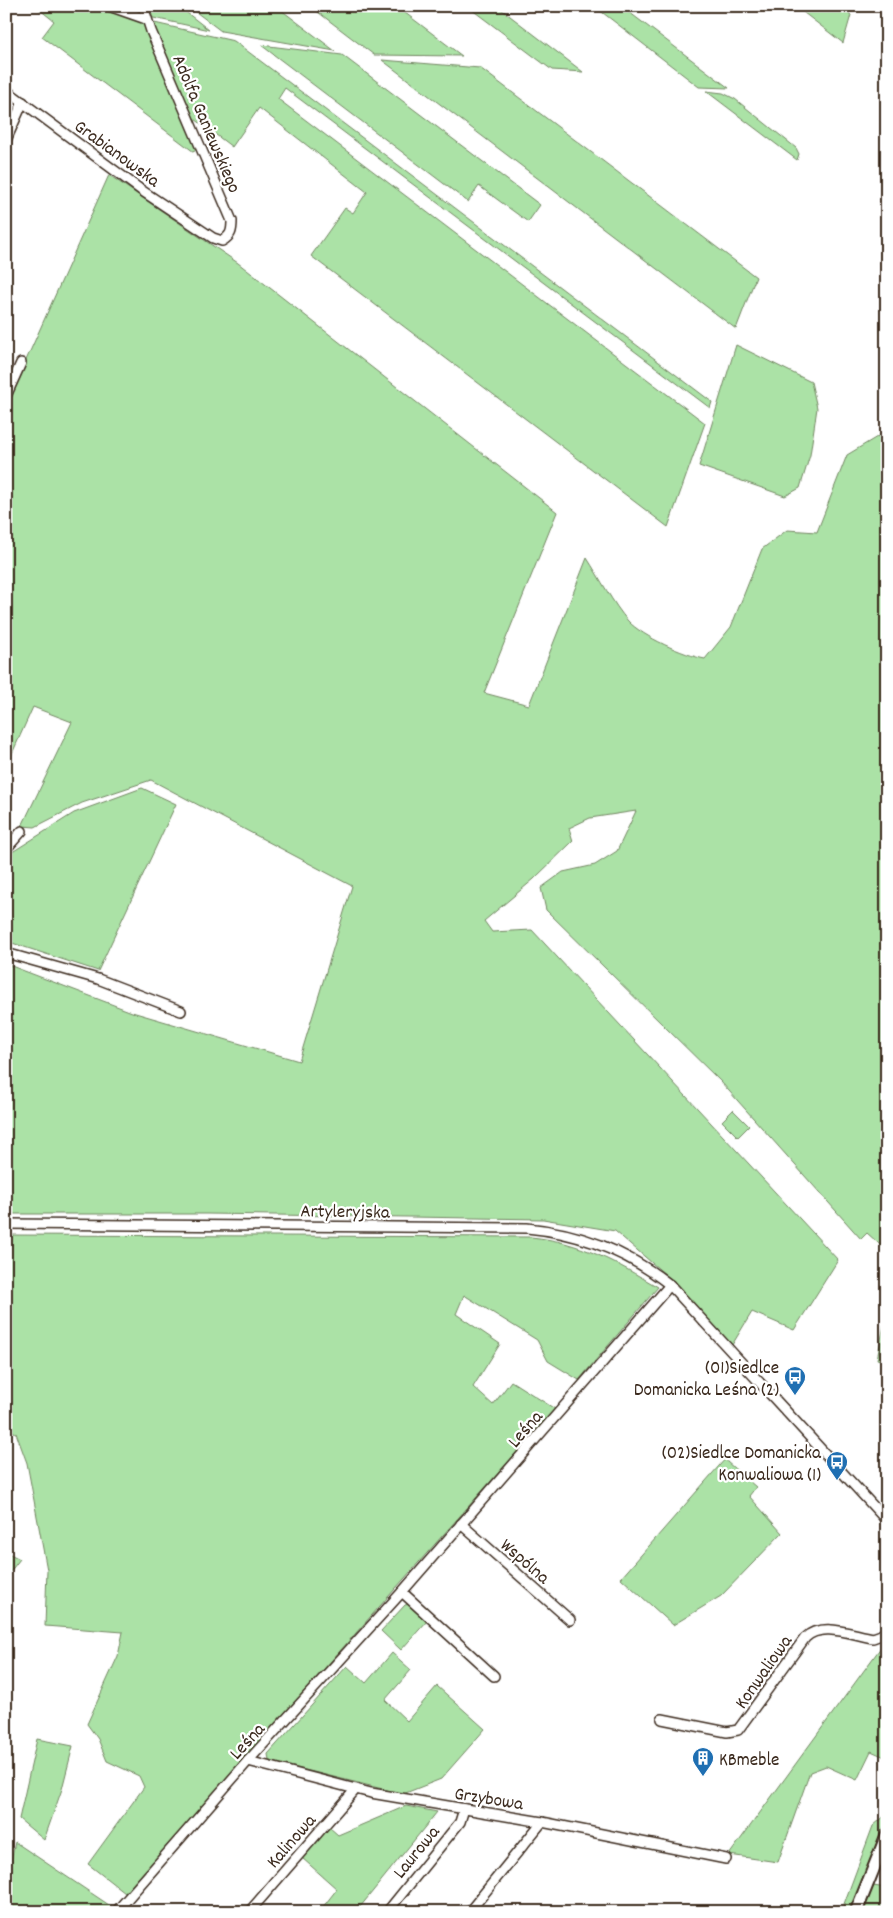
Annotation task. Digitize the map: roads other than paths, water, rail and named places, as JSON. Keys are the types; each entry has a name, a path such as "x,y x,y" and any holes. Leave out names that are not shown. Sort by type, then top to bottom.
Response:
{"main road":[{"path":"856,1912 887,1834"}],"street":[{"path":"109,6 146,19"},
{"name":"Adolfa Ganiewskiego","path":"143,6 146,19 232,221 232,231 228,238 222,241 212,238"},
{"name":"Grabianowska","path":"6,90 141,190 212,238"},
{"path":"6,140 23,102"},
{"path":"6,396 21,363"},
{"path":"6,848 22,831"},
{"path":"6,953 98,979 182,1011"},
{"name":"Artyleryjska","path":"6,1224 527,1228 561,1232 607,1246 636,1261 670,1285 887,1521"},
{"name":"Leśna","path":"116,1912 248,1762 402,1592 670,1285"},
{"name":"Wspólna","path":"461,1524 570,1620"},
{"path":"402,1592 494,1676"},
{"name":"Konwaliowa","path":"662,1719 727,1732 738,1730 805,1638 813,1631 822,1629 873,1638 887,1630"},
{"name":"Grzybowa","path":"248,1762 399,1799 542,1822 726,1859"},
{"name":"Kalinowa","path":"250,1912 356,1789"},
{"name":"Laurowa","path":"387,1912 460,1822 464,1809"},
{"path":"469,1912 542,1822"}],"place":[{"name":"(01)Siedlce Domanicka Leśna (2)","path":"795,1396"},
{"name":"(02)Siedlce Domanicka Konwaliowa (1)","path":"837,1481"},
{"name":"KBmeble","path":"703,1777"}]}
